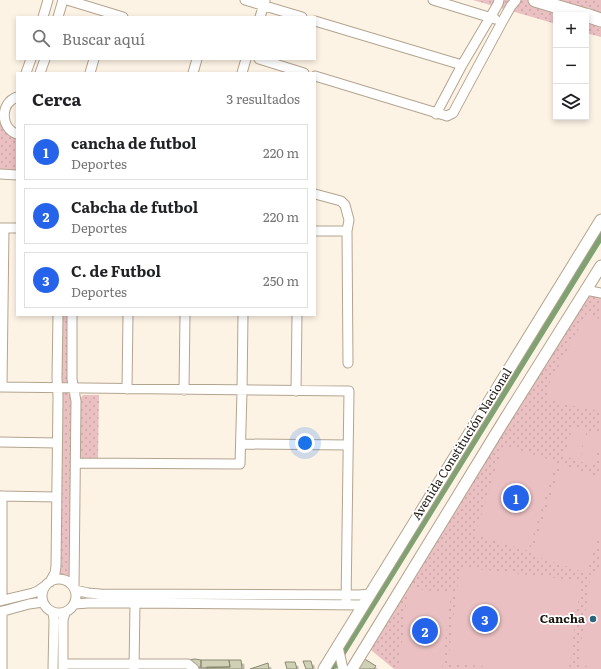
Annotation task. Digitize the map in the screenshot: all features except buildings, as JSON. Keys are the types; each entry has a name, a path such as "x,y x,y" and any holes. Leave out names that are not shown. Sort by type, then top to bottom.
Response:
{"highway":[{"path":"535,0 575,12"},
{"path":"589,16 601,20"}],"main road":[{"name":"Avenida Constitución Nacional","path":"324,669 601,220"},
{"name":"Avenida Constitución Nacional","path":"352,669 502,424 586,290 599,273"}],"street":[{"path":"43,16 48,0"},
{"path":"58,16 63,0"},
{"path":"67,0 108,15"},
{"path":"245,0 264,3 299,16"},
{"path":"433,0 502,22"},
{"path":"436,114 499,0"},
{"path":"316,76 436,114 447,116 453,113 502,22 516,0"},
{"path":"260,16 264,3"},
{"path":"316,21 462,65"},
{"path":"26,72 31,60"},
{"path":"40,72 45,60"},
{"path":"90,72 94,60"},
{"path":"193,72 197,60"},
{"path":"242,72 246,60"},
{"path":"262,60 301,72"},
{"path":"9,100 5,105 1,120 10,131 16,134"},
{"path":"0,174 16,174"},
{"path":"316,194 341,201 345,205 349,220 347,231 348,363"},
{"path":"16,228 2,228 1,387 349,392 346,600"},
{"path":"316,231 347,231"},
{"path":"586,290 601,293"},
{"path":"57,497 1,496 1,600 33,593 38,591 48,584 55,579 66,580 74,588 77,595 75,604 71,609 61,614 53,613 45,607 42,597 43,591 48,584 55,573 57,497 58,316"},
{"path":"72,316 72,379 76,401 74,588"},
{"path":"127,389 128,316"},
{"path":"184,390 185,316"},
{"path":"76,462 240,464 243,316"},
{"path":"296,391 297,316"},
{"path":"0,442 57,443"},
{"path":"241,444 348,445"},
{"path":"74,588 88,593 100,594 236,599 346,600 363,605"},
{"path":"346,600 370,594"},
{"path":"75,604 236,599"},
{"path":"2,669 1,611 43,602"},
{"path":"134,666 135,603"},
{"path":"65,612 63,620 63,666 191,666"},
{"path":"53,613 53,669"},
{"path":"338,647 343,669"}],"shaded area":[{"path":"473,0 601,0 601,37 589,34 589,12 553,12 553,23"},
{"path":"0,120 16,132 16,175 0,174"},
{"path":"586,290 601,294 601,669 394,669 366,646"},
{"path":"587,313 601,320 601,411 559,403 550,400 548,396 549,384"},
{"path":"58,316 72,316 74,587 66,580 51,580"},
{"path":"83,395 99,395 98,458 82,458 79,455 80,399"},
{"path":"573,426 587,431 578,460 564,456"},
{"path":"589,431 601,435 601,441 593,465 579,461"},
{"path":"504,445 557,462 528,551 475,534"},
{"path":"561,465 601,477 601,528 587,573 531,555"},
{"path":"460,567 581,581 569,669 503,669 448,662"},
{"name":"Cancha","path":"591,572 601,573 601,668 578,665"},
{"path":"408,588 451,593 442,669 399,669"}],"waterway":[{"path":"335,665 601,236"},
{"path":"333,669 335,665"}],"place":[{"name":"cancha de futbol","path":"516,498"},
{"name":"C. de Futbol","path":"485,619"},
{"name":"Cancha","path":"593,619"},
{"name":"Cabcha de futbol","path":"425,631"}]}
